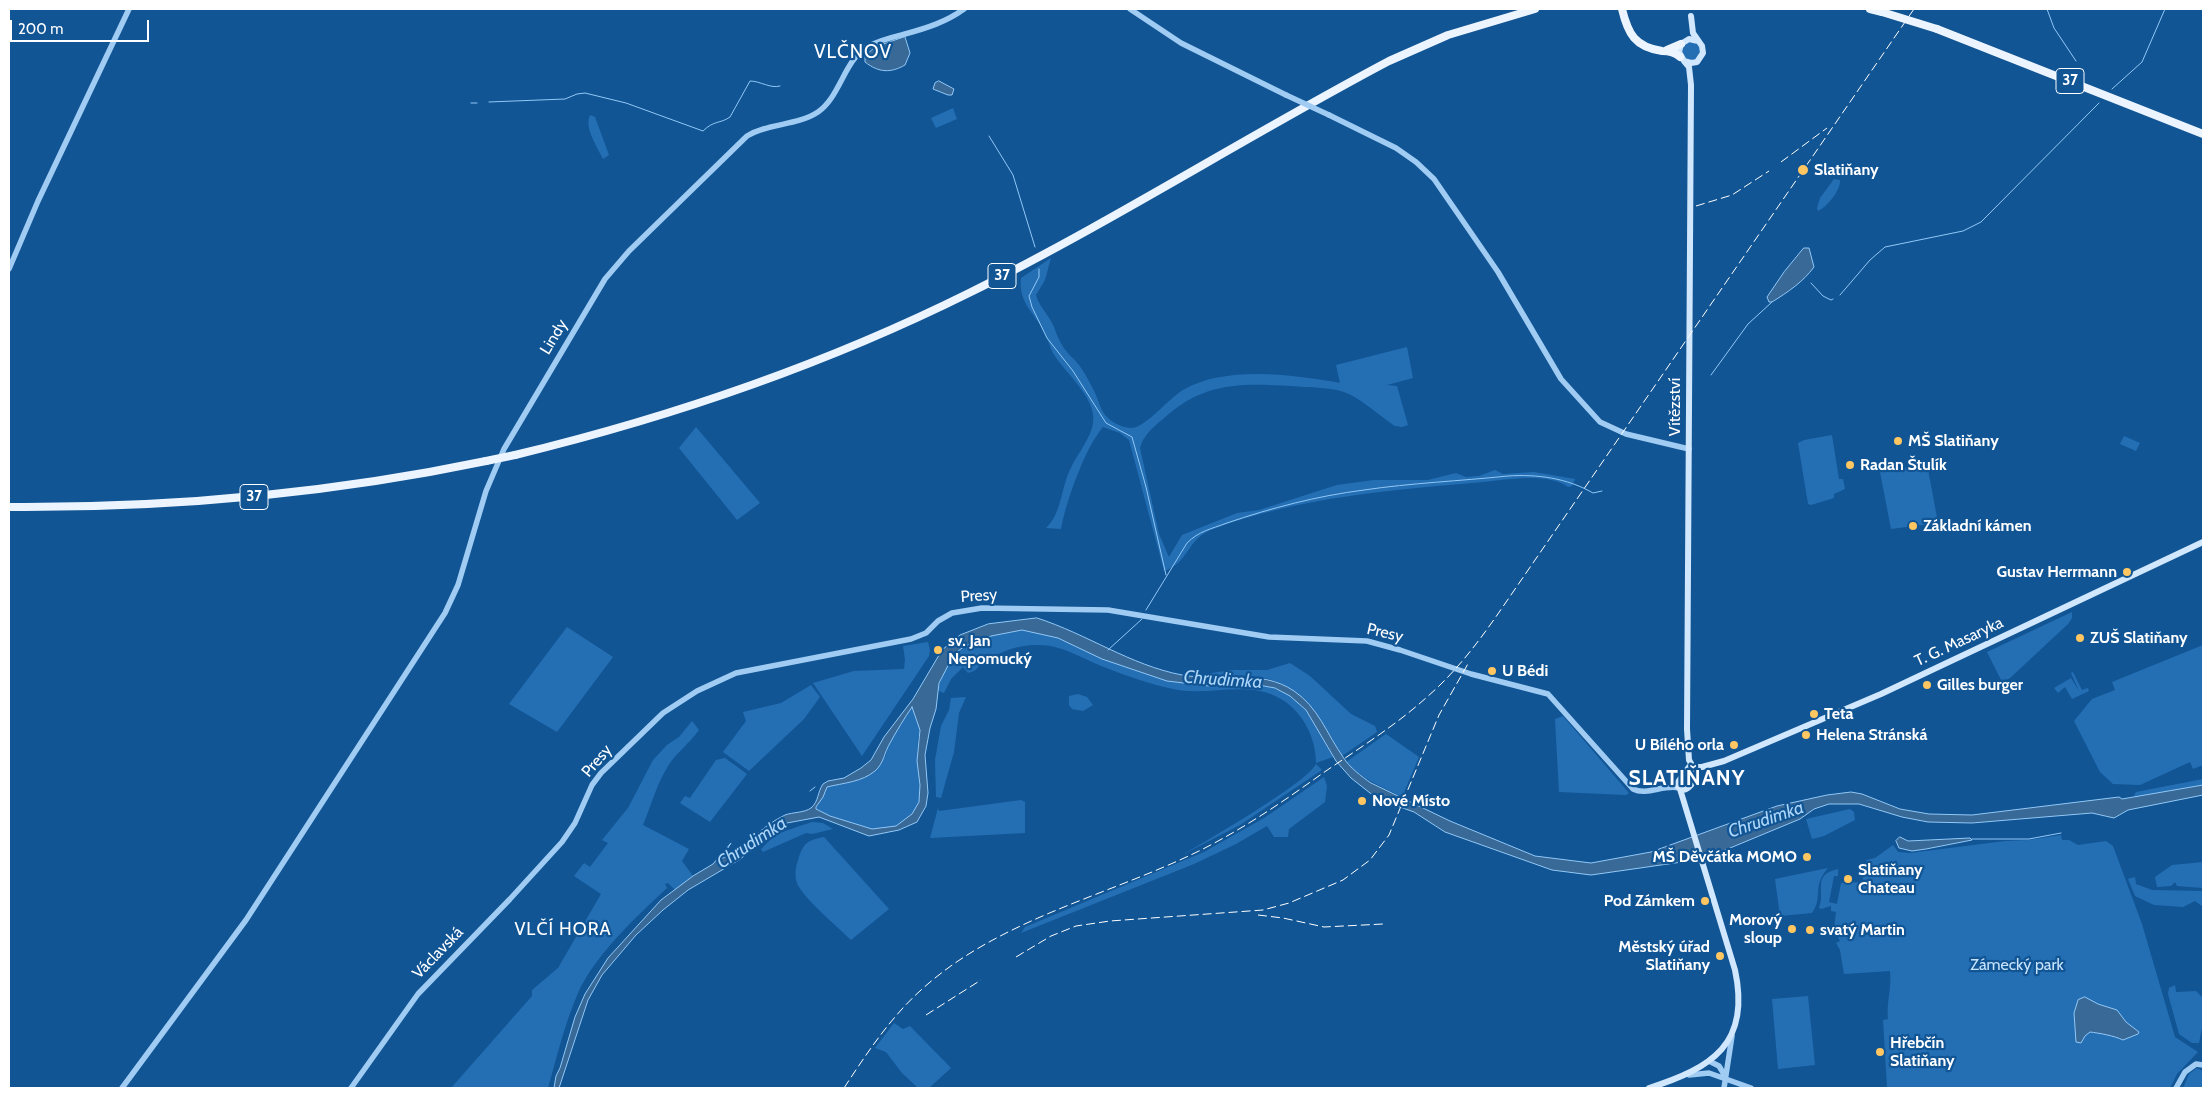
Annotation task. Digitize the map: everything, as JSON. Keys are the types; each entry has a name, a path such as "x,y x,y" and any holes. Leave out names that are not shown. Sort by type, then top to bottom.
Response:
{"main road":[{"name":"37","path":"9,507 138,506 253,498 355,485 515,455 597,434 717,398 882,334 1020,267 1389,61 1443,37 1535,9"},
{"path":"1623,9 1626,26 1630,34 1642,45 1674,53 1682,59 1689,67 1691,85"},
{"path":"1658,50 1674,48 1689,34 1691,9"},
{"name":"37","path":"1870,9 1937,29 2203,134"},
{"path":"1691,16 1693,33 1702,46 1703,53 1693,66 1691,85"},
{"path":"1697,62 1691,63 1682,59 1678,50 1682,42 1691,38 1698,41"},
{"name":"Vítězství","path":"1691,85 1687,729 1689,760 1693,767"},
{"name":"T. G. Masaryka","path":"1690,820 1687,796 1689,788 1699,774 1724,761 1881,694 2203,542"},
{"name":"Vítězství","path":"1682,774 1687,729"},
{"name":"T. G. Masaryka","path":"1649,1088 1685,1076 1709,1062 1726,1045 1736,1020 1738,1001 1736,976 1678,783 1687,768 1702,767 1724,761"},
{"path":"1693,767 1697,773 1694,779"},
{"path":"1680,788 1684,790 1689,788"}],"street":[{"path":"9,270 38,201 130,9"},
{"name":"Lindy","path":"122,1088 246,920 445,613 458,585 482,505 495,470 511,436 588,308 620,260 742,140 761,129 805,118 817,113 832,96 857,56 868,46 932,26 964,9"},
{"path":"1130,9 1181,43 1396,148 1428,173 1498,272 1566,385 1602,424 1637,436 1689,449"},
{"name":"Presy","path":"558,847 572,829 592,785 605,768 663,713 686,697 736,673 915,638 926,633 944,616 960,610 982,608 1118,611 1269,637 1367,642 1400,650 1456,669 1548,694 1632,788 1638,791 1669,786 1680,788"},
{"path":"1656,788 1672,782 1682,774"},
{"name":"Václavská","path":"351,1088 418,994 558,847"},
{"path":"1724,1088 1728,1053 1736,1020"},
{"path":"1709,1062 1718,1066 1725,1078"},
{"path":"1709,1062 1711,1070 1715,1075"},
{"path":"2176,1088 2185,1072 2192,1065 2201,1064"},
{"path":"1685,1076 1698,1073 1715,1075 1751,1088"}],"green space":[{"path":"1691,42 1697,45 1700,51 1697,57 1691,60 1685,57 1682,51 1685,45"},
{"path":"953,108 957,119 936,128 931,118"},
{"path":"590,115 595,117 609,155 603,159 590,131"},
{"path":"1834,179 1840,180 1836,193 1818,211 1820,198"},
{"path":"1051,258 1045,280 1036,295 1040,305 1051,321 1064,348 1077,362 1085,375 1096,394 1103,412 1113,422 1126,427 1132,428 1144,423 1177,394 1200,382 1219,377 1260,374 1302,377 1340,383 1336,365 1407,347 1413,378 1387,385 1397,386 1408,425 1402,427 1395,426 1362,402 1344,392 1321,388 1272,385 1239,385 1208,392 1178,407 1156,425 1146,436 1140,448 1159,534 1169,557 1182,535 1237,513 1259,510 1337,485 1374,480 1428,480 1456,473 1466,477 1479,476 1495,470 1503,474 1534,472 1575,479 1572,486 1568,487 1560,482 1550,480 1527,478 1380,492 1311,502 1244,519 1211,530 1197,539 1179,562 1164,571 1129,440 1120,433 1103,427 1096,436 1077,475 1061,529 1046,528 1058,509 1066,479 1090,434 1093,418 1087,398 1053,353 1044,331 1027,305 1022,293 1021,278"},
{"path":"696,427 760,503 737,520 679,448"},
{"path":"1832,435 1839,479 1843,479 1845,489 1834,494 1834,498 1811,505 1808,504 1798,443 1804,440"},
{"path":"2124,436 2140,443 2136,451 2120,444"},
{"path":"1927,464 1938,523 1891,529 1880,472"},
{"path":"2072,612 2072,618 2068,624 2009,679 2001,680 1987,652"},
{"path":"567,627 613,657 557,732 509,704"},
{"path":"1022,630 1058,638 1102,659 1167,681 1209,686 1247,683 1275,688 1290,696 1306,710 1333,757 1316,763 1314,744 1302,718 1289,704 1269,693 1242,689 1186,691 1173,689 1129,677 1056,647 1032,645 1004,651 982,663 974,671 968,673 963,667 951,679 944,693 937,690 949,660 965,646 991,636"},
{"path":"928,642 929,656 862,756 813,683 854,671 904,669 903,646"},
{"path":"2203,645 2203,765 2193,769 2190,762 2140,785 2113,784 2100,772 2074,721 2092,699 2115,690 2112,682"},
{"path":"1290,663 1310,676 1351,714 1375,726 1377,732 1342,756 1317,715 1296,693 1283,685 1269,679 1252,676 1198,678 1191,676 1232,670 1267,670"},
{"path":"2073,672 2082,690 2088,688 2089,691 2072,699 2065,687 2058,693 2054,688 2071,678 2079,691 2071,673"},
{"path":"811,685 820,697 804,719 749,771 723,752 746,721 743,712 781,703"},
{"path":"1078,694 1087,697 1093,705 1083,711 1072,709 1069,705 1069,696"},
{"path":"966,697 959,713 954,752 941,798 936,797 935,760 941,726 949,710 951,698"},
{"path":"912,707 920,730 917,761 920,785 919,802 912,814 896,826 872,829 830,816 816,809 827,787 851,782 874,772 886,755 888,745"},
{"path":"1563,716 1629,793 1626,795 1559,792 1555,719"},
{"path":"692,721 699,730 668,766 657,787 643,825 689,849 682,861 693,876 675,890 668,883 665,884 667,888 618,937 595,964 585,979 573,1004 548,1088 451,1088 532,996 532,990 558,968 601,894 574,876 584,863 590,867 608,843 602,840 628,808 653,760 667,745 679,737"},
{"path":"1386,734 1419,757 1402,797 1366,778 1346,762"},
{"path":"725,758 747,774 710,822 680,803 685,796 690,798 716,760"},
{"path":"1316,764 1322,770 1240,825 1182,855 1276,797 1309,773"},
{"path":"1324,777 1327,786 1325,802 1289,829 1288,837 1274,837 1267,826 1236,844 1194,864 1021,933 1025,927 1204,852 1264,818"},
{"path":"2203,779 2203,785 2133,798 2136,792"},
{"path":"1021,800 1025,802 1025,833 930,838 938,808 939,811"},
{"path":"1850,809 1854,812 1855,820 1824,836 1812,839 1806,819"},
{"path":"812,822 823,823 833,829 812,834 806,833 763,852 761,849 776,834"},
{"name":"Zámecký park","path":"2061,835 2062,840 2069,840 2078,845 2106,841 2113,846 2142,924 2175,1037 2198,1052 2177,1074 2170,1088 1887,1088 1883,1020 1888,1019 1890,971 1844,974 1840,950 1836,943 1840,941 1834,930 1836,912 1831,911 1831,906 1819,908 1822,879 1825,875 1838,869 1838,876 1834,876 1829,902 1837,904 1841,883 1863,882 1863,864 1867,863 1866,860 1875,858 1893,845 1898,852 1910,853"},
{"path":"824,837 889,909 851,940 806,896 796,880 796,867 803,848 811,841"},
{"path":"2203,862 2203,888 2177,886 2175,882 2171,886 2157,887 2155,877 2172,865"},
{"path":"1828,868 1820,881 1817,901 1812,913 1780,916 1775,879"},
{"path":"2135,877 2136,884 2152,890 2203,891 2203,907 2195,901 2183,907 2154,905 2135,896 2128,879"},
{"path":"2175,985 2176,992 2196,991 2202,997 2203,1023 2199,1043 2192,1043 2179,1034 2168,994 2169,988"},
{"path":"1808,996 1815,1065 1778,1069 1772,999"},
{"path":"894,1023 903,1029 910,1026 951,1068 929,1088 918,1088 902,1073 886,1052 875,1048"},
{"path":"2197,1068 2203,1071 2203,1088 2183,1088 2189,1074"}],"water":[{"path":"905,37 910,53 905,65 885,71 870,66 865,62 865,56 875,47"},
{"path":"939,81 954,89 952,95 933,89 935,83"},
{"path":"1804,248 1809,248 1814,267 1795,286 1772,302 1769,302 1767,297"},
{"name":"Chrudimka","path":"1037,618 1073,632 1126,657 1163,670 1196,677 1253,678 1281,684 1294,691 1310,705 1346,761 1371,783 1450,821 1535,856 1591,863 1651,852 1777,806 1827,795 1851,792 1862,794 1900,809 1929,814 1972,815 2119,797 2122,799 2203,785 2203,795 2128,810 2114,818 2092,813 1972,823 1928,822 1902,817 1859,804 1829,804 1814,809 1800,819 1718,853 1689,861 1591,875 1552,870 1445,832 1414,812 1386,802 1370,793 1351,778 1336,761 1306,710 1290,696 1275,688 1247,683 1209,686 1167,681 1102,659 1058,638 1022,630 991,636 965,646 954,654 939,683 936,709 925,755 928,793 926,806 917,822 899,830 869,836 819,817 787,823 739,860 688,890 636,935 602,975 588,1000 559,1088 554,1088 575,1017 585,994 608,958 661,900 693,876 713,864 731,843 721,859 776,820 785,815 811,808 823,784 828,781 844,778 871,760 884,737 913,699 942,650 960,635 988,624","holes":["912,707 920,730 917,761 920,785 919,802 912,814 896,826 872,829 830,816 816,809 827,787 858,780 870,775 878,768 892,739"]},
{"path":"1900,837 1908,841 1970,838 1972,840 1912,851 1899,848 1896,841"},
{"path":"2085,997 2098,1004 2117,1010 2126,1022 2139,1032 2138,1034 2123,1040 2090,1032 2081,1043 2076,1042 2074,1013 2078,1000"}],"waterway":[{"path":"2047,9 2054,28 2076,61"},
{"path":"2112,89 2142,62 2165,9"},
{"path":"489,102 565,99 585,93 626,103 703,131 710,125 730,117 750,81 780,86"},
{"path":"471,103 477,103"},
{"path":"1840,295 1870,260 1885,247 1963,231 1981,222 2099,103"},
{"path":"989,136 1013,175 1035,247"},
{"path":"1039,269 1039,277 1029,296 1032,307 1047,338 1073,371 1106,423 1132,437 1146,487 1166,575"},
{"path":"1811,283 1823,296 1831,300 1833,299"},
{"path":"1711,375 1748,324 1772,302"},
{"path":"1146,610 1187,543 1192,539 1210,529 1277,508 1312,499 1364,490 1508,476 1552,478 1573,484 1593,493 1602,491"},
{"path":"1108,650 1142,619"},
{"path":"810,791 815,787"},
{"path":"1972,839 2029,839 2061,833"}],"railway":[{"path":"844,1088 870,1049 899,1012 921,990 952,965 985,944 1020,926 1167,866 1250,823 1415,708 1448,677 1468,655 1494,620 1914,9"},
{"path":"1781,162 1827,128"},
{"path":"1696,206 1732,195 1769,171"},
{"path":"1016,957 1051,936 1076,926 1110,921 1263,910 1289,903 1343,880 1370,860 1389,835 1439,715 1469,662"},
{"path":"1258,915 1283,918 1324,927 1383,924"},
{"path":"926,1015 981,980"}],"place":[{"name":"Slatiňany","path":"1803,170"},
{"name":"MŠ Slatiňany","path":"1898,441"},
{"name":"Radan Štulík","path":"1850,465"},
{"name":"Základní kámen","path":"1913,526"},
{"name":"Gustav Herrmann","path":"2127,572"},
{"name":"ZUŠ Slatiňany","path":"2080,638"},
{"name":"sv. Jan Nepomucký","path":"938,650"},
{"name":"U Bédi","path":"1492,671"},
{"name":"Gilles burger","path":"1927,685"},
{"name":"Teta","path":"1814,714"},
{"name":"Helena Stránská","path":"1806,735"},
{"name":"U Bílého orla","path":"1734,745"},
{"name":"Nové Místo","path":"1362,801"},
{"name":"MŠ Děvčátka MOMO","path":"1807,857"},
{"name":"Slatiňany Chateau","path":"1848,879"},
{"name":"Pod Zámkem","path":"1705,901"},
{"name":"Morový sloup","path":"1792,929"},
{"name":"svatý Martin","path":"1810,930"},
{"name":"Městský úřad Slatiňany","path":"1720,956"},
{"name":"Hřebčín Slatiňany","path":"1880,1052"}],"district":[{"name":"VLČNOV","path":"853,52"},
{"name":"SLATIŇANY","path":"1687,779"},
{"name":"VLČÍ HORA","path":"563,930"}]}
